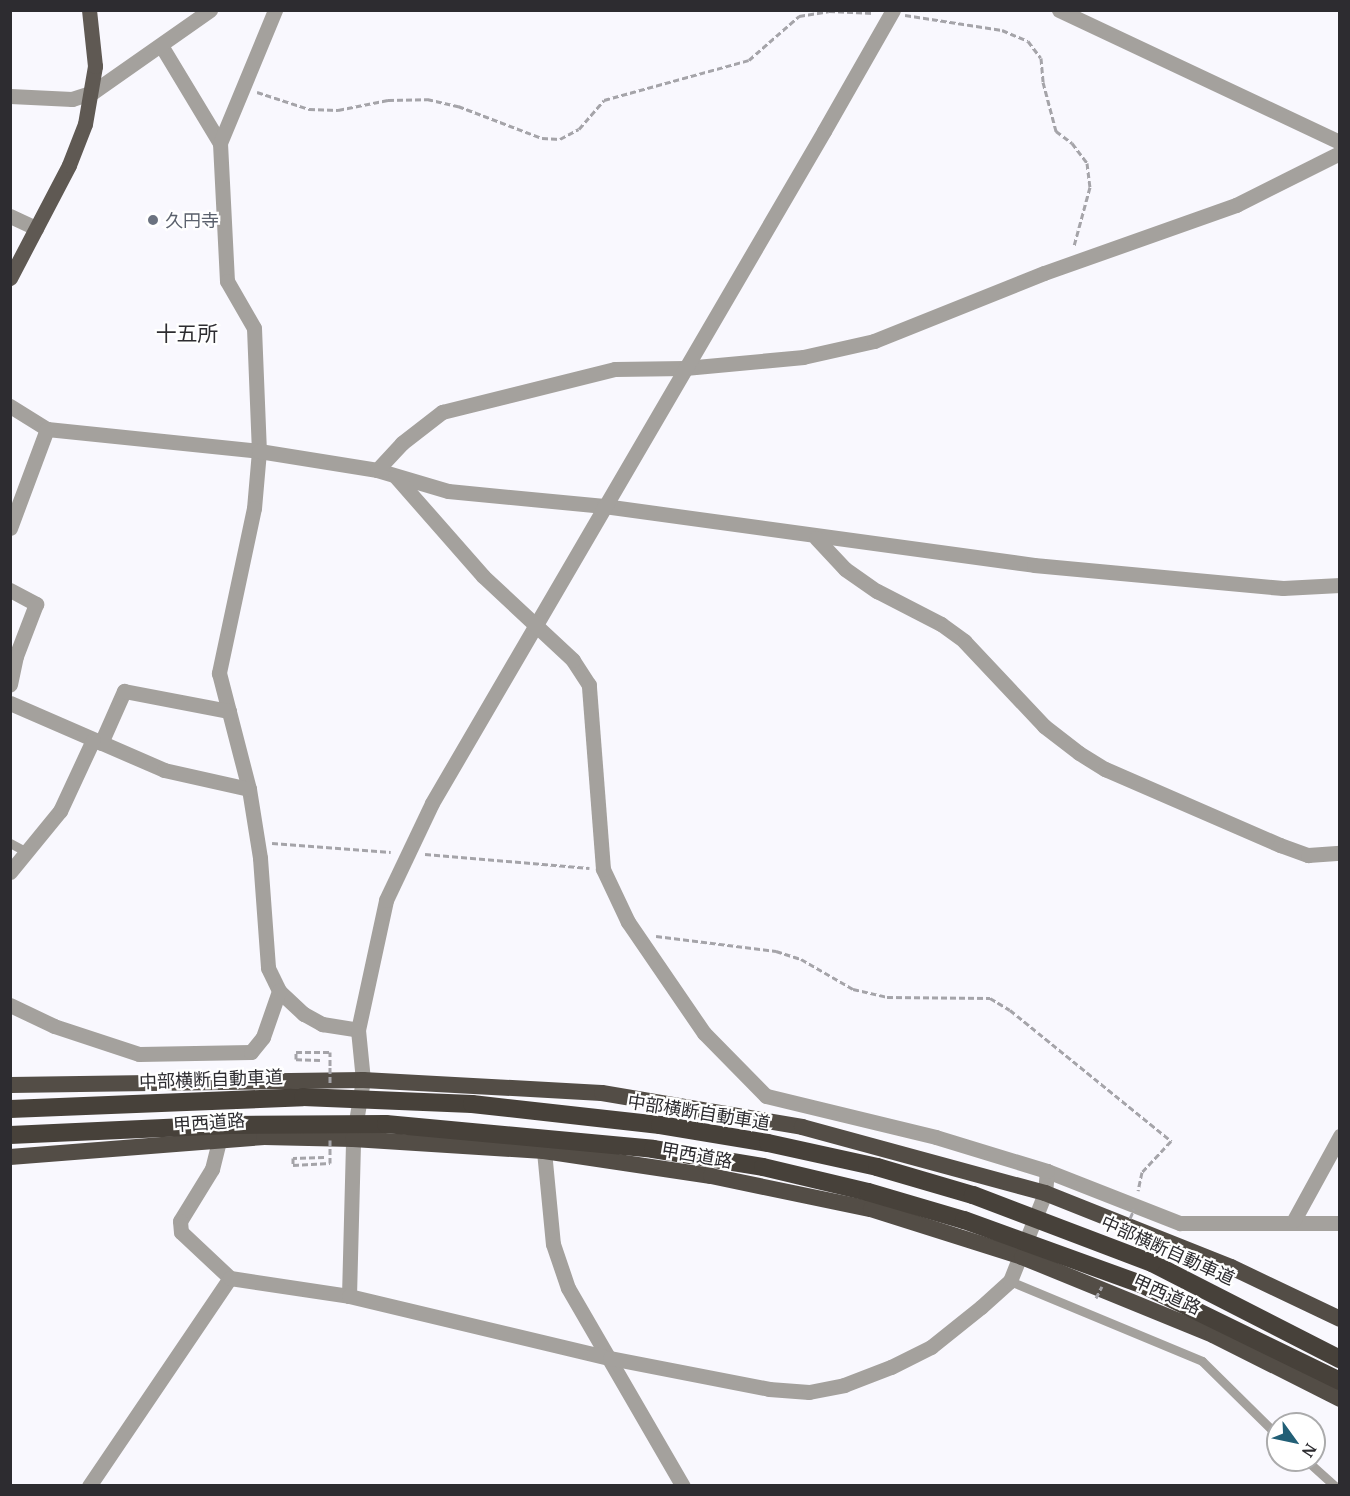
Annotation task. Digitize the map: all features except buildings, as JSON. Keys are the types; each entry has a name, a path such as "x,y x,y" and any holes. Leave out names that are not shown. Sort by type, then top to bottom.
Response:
{"highway":[{"path":"10,1085 363,1080 602,1093 802,1126 1045,1193 1231,1267 1340,1319"},
{"name":"中部横断自動車道","path":"10,1109 232,1098 385,1099 660,1125 768,1143 877,1167 1065,1228 1162,1267 1340,1359"},
{"path":"10,1135 230,1125 386,1124 653,1149 763,1167 943,1214 1141,1284 1340,1380"},
{"name":"甲西道路","path":"10,1156 219,1141 353,1139 544,1151 711,1176 871,1209 1022,1257 1213,1335 1340,1399"}],"main road":[{"path":"10,278 69,165 93,92 95,41 89,10"}],"street":[{"path":"10,96 72,99 93,92 162,47 210,10"},
{"path":"275,10 220,143 227,281 254,328 259,451 254,508 219,673 249,789 258,842 268,968 279,991 304,1014 322,1024 358,1030"},
{"path":"1059,10 1340,142"},
{"path":"349,1296 353,1139 363,1080 358,1030 386,900 407,853 534,626 892,12"},
{"path":"162,47 220,143"},
{"path":"377,470 402,443 442,412 615,369 685,368 803,357 874,341 1070,263 1236,205 1340,153"},
{"path":"10,216 36,228"},
{"path":"10,406 47,429 259,451 377,470 448,491 604,506 816,538 1034,565 1271,587 1340,585"},
{"path":"10,528 47,429"},
{"path":"395,476 483,576 573,660 589,685 603,869 633,931 704,1033 766,1096 936,1137 1047,1171 1180,1222 1294,1220 1340,1223"},
{"path":"816,538 845,569 964,641 1044,726 1079,753 1105,769 1308,855 1340,853"},
{"path":"10,590 36,604 16,656 10,684"},
{"path":"10,872 60,811 124,691 229,711"},
{"path":"10,703 164,770 249,789"},
{"path":"10,1005 54,1026 139,1054 251,1052 263,1037 279,991"},
{"path":"1294,1220 1340,1136"},
{"path":"219,1141 212,1169 180,1221 181,1232 230,1278 349,1296 610,1358 769,1389 809,1392 843,1385 931,1347 1011,1281 1045,1193 1047,1171"},
{"path":"544,1151 553,1244 568,1288 683,1485"},
{"path":"89,1485 230,1278"}],"lane":[{"path":"10,843 27,852"},
{"path":"1011,1281 1202,1361 1266,1424"},
{"path":"1320,1472 1335,1485"}],"path":[{"path":"243,87 309,109 338,110 388,100 427,99 458,106 542,138 560,139 579,129 604,100 748,60 799,16 829,11 892,12 1002,30 1028,40 1041,58 1043,82 1056,130 1072,143 1087,164 1090,187 1070,263"},
{"path":"258,842 603,869"},
{"path":"633,931 675,940 776,951 801,959 853,989 887,997 990,998 1010,1010 1171,1141 1142,1172 1134,1205"},
{"path":"320,1060 296,1059 296,1052 330,1052"},
{"path":"324,1157 293,1158 293,1165 330,1162"}],"place":[{"name":"久円寺","path":"153,220"}],"district":[{"name":"十五所","path":"187,333"}]}
